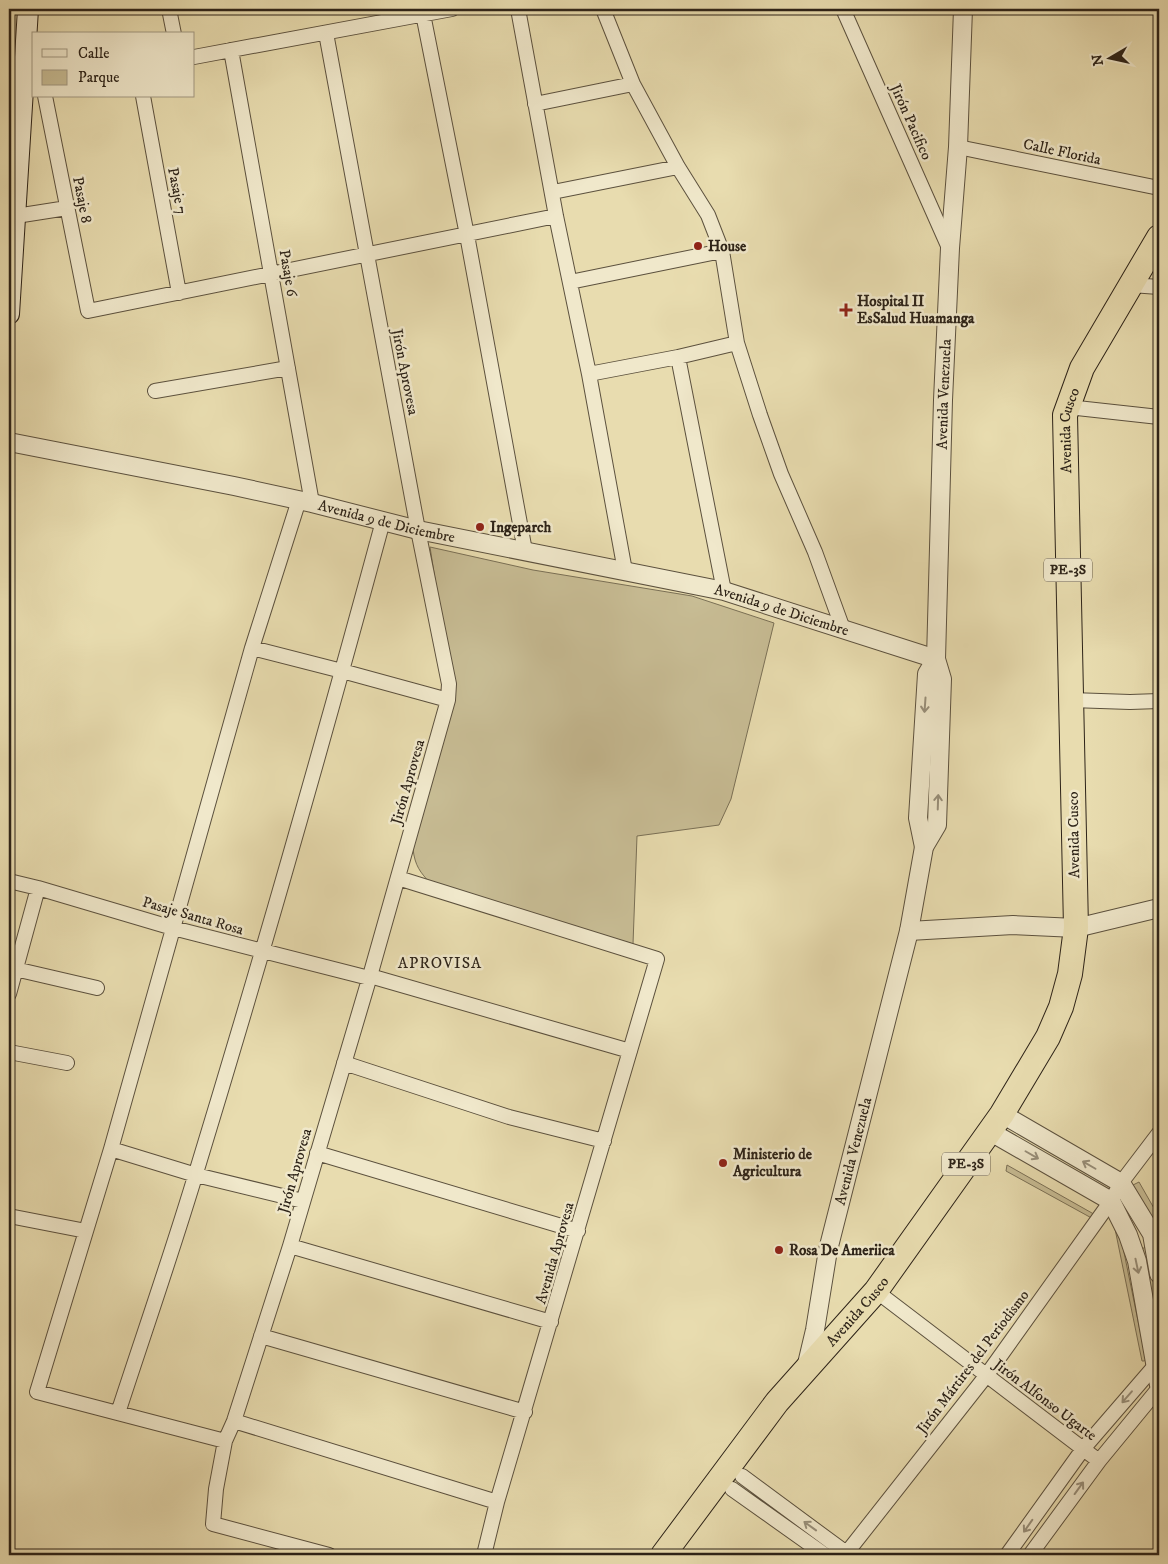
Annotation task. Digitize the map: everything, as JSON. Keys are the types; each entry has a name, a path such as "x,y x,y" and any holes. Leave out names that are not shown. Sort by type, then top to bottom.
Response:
{"highway":[{"name":"Avenida Cusco","path":"663,1555 778,1402 876,1291 996,1122 1048,1037 1061,1008 1070,974 1076,928 1065,416 1082,368 1159,237"},
{"name":"Avenida Cusco","path":"682,1555 795,1400 804,1373"}],"main road":[{"path":"9,314 12,216 29,85 28,9"}],"street":[{"path":"169,9 174,32"},
{"path":"195,57 452,9"},
{"path":"518,9 625,570"},
{"path":"602,9 632,84 708,215 722,251 737,343 760,415 781,474 815,552 843,629"},
{"name":"Jirón Pacifico","path":"844,9 950,248"},
{"name":"Avenida Venezuela","path":"804,1373 815,1330 828,1250 909,931 924,847 937,825 942,679 936,659 943,400 964,9"},
{"path":"423,14 525,551"},
{"name":"Jirón Aprovesa","path":"326,33 418,530 449,684 448,700 370,977 290,1246 234,1421 225,1441 216,1490 213,1524 329,1555"},
{"name":"Pasaje 6","path":"231,50 288,368 305,501"},
{"path":"535,104 632,84"},
{"name":"Pasaje 8","path":"45,98 88,311 179,292"},
{"name":"Pasaje 7","path":"143,98 179,292"},
{"name":"Calle Florida","path":"958,147 1159,188"},
{"path":"552,192 678,166"},
{"path":"12,216 67,208"},
{"path":"179,292 556,216"},
{"path":"570,282 722,251"},
{"path":"1131,285 1159,287"},
{"path":"589,374 678,357 737,343"},
{"path":"678,357 724,591"},
{"path":"155,391 288,368"},
{"path":"1068,407 1159,417"},
{"name":"Avenida 9 de Diciembre","path":"9,442 234,486 305,501 418,530 724,591 936,659"},
{"path":"225,1441 37,1392 111,1149 252,648 305,501"},
{"path":"118,1413 196,1175 262,952 383,521"},
{"path":"252,648 448,700"},
{"path":"1071,700 1159,701"},
{"name":"Avenida Aprovesa","path":"398,878 657,959 497,1502 484,1555"},
{"name":"Pasaje Santa Rosa","path":"9,881 262,952 370,977 630,1051"},
{"path":"9,994 38,888"},
{"path":"909,931 1013,925 1076,928 1159,908"},
{"path":"15,969 97,988"},
{"path":"9,1052 67,1063"},
{"path":"344,1063 509,1117 604,1141"},
{"path":"996,1122 1121,1183 1156,1234 1159,1274"},
{"path":"996,1122 1111,1201 1130,1241 1137,1262 1157,1363 1159,1386 1099,1461 1030,1555"},
{"name":"Jirón Mártires del Periodismo","path":"847,1555 986,1376 1111,1201 1121,1183 1159,1133"},
{"path":"111,1149 196,1175 302,1202"},
{"path":"317,1153 578,1231"},
{"path":"9,1216 86,1231"},
{"path":"1130,1241 1156,1234"},
{"path":"290,1246 551,1322"},
{"name":"Jirón Alfonso Ugarte","path":"876,1291 1099,1461"},
{"path":"261,1336 524,1412"},
{"path":"1007,1555 1083,1449 1157,1363"},
{"path":"234,1421 497,1502"},
{"path":"737,1482 847,1555"},
{"path":"737,1482 825,1555"}],"green space":[{"path":"430,547 533,570 692,596 774,623 731,799 719,825 637,836 633,944 431,884 419,868 413,849 454,701"},
{"path":"1007,1165 1099,1217 1097,1221 1006,1171"},
{"path":"1139,1182 1159,1217 1154,1221 1133,1185"},
{"path":"1118,1223 1146,1360 1144,1361 1142,1361 1114,1224"},
{"path":"1145,1247 1151,1248 1159,1294 1159,1340 1141,1250"}],"place":[{"name":"House","path":"698,246"},
{"name":"Hospital II EsSalud Huamanga","path":"846,310"},
{"name":"Ingeparch","path":"480,527"},
{"name":"Ministerio de Agricultura","path":"723,1163"},
{"name":"Rosa De Ameriica","path":"779,1250"}],"district":[{"name":"APROVISA","path":"440,963"}]}
